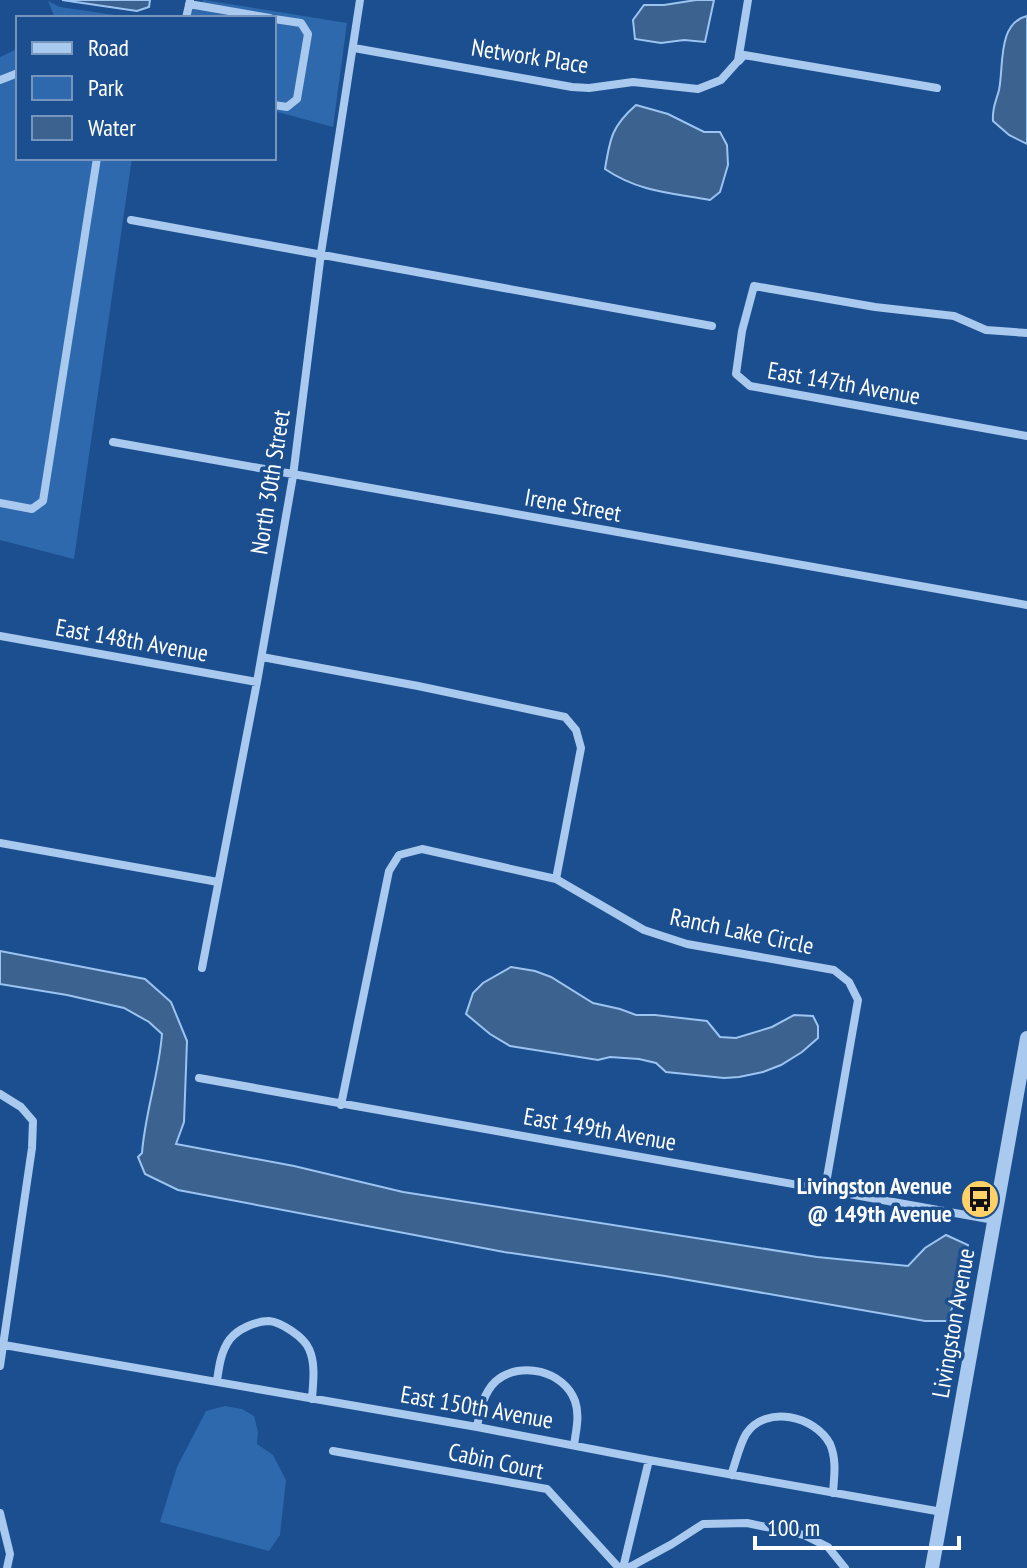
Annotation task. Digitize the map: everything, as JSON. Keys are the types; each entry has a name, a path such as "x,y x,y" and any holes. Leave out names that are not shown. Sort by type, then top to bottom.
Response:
{"street":[{"name":"North 30th Street","path":"202,968 262,657 293,476 321,253 360,0"},
{"path":"738,61 748,0"},
{"path":"189,2 262,16"},
{"path":"276,19 301,23 308,34 297,99 287,107 276,105"},
{"name":"Network Place","path":"354,48 589,88 633,82 698,89 721,80 738,61"},
{"path":"738,61 744,55 937,88"},
{"path":"0,503 32,509 43,501 97,160"},
{"path":"131,220 712,326"},
{"name":"East 147th Avenue","path":"1027,333 986,330 954,316 875,307 754,286 742,331 736,374 750,386 1027,436"},
{"name":"Irene Street","path":"113,442 1027,605"},
{"name":"East 148th Avenue","path":"0,636 257,682"},
{"path":"262,657 565,717 576,730 581,748 556,879"},
{"path":"0,843 218,882"},
{"name":"Ranch Lake Circle","path":"341,1105 389,871 399,855 422,849 556,879 644,930 687,944 834,970 849,982 858,1000 825,1189"},
{"name":"Livingston Avenue","path":"932,1568 1027,1038"},
{"name":"East 149th Avenue","path":"199,1078 994,1220"},
{"path":"0,1094 21,1107 33,1121 32,1148 0,1366"},
{"path":"217,1381 221,1356 231,1337 251,1324 271,1321 294,1332 309,1348 313,1372 312,1399"},
{"name":"East 150th Avenue","path":"4,1345 942,1512"},
{"path":"477,1427 485,1396 495,1382 508,1374 524,1370 545,1372 559,1379 575,1401 574,1445"},
{"path":"731,1475 747,1433 755,1425 767,1419 795,1418 820,1431 828,1441 835,1465 833,1493"},
{"name":"Cabin Court","path":"333,1451 547,1489 623,1568"},
{"path":"623,1568 649,1460"},
{"path":"0,1513 10,1554 7,1568"},
{"path":"623,1568 672,1544 703,1524 747,1523 804,1535 828,1547 845,1568"}],"green space":[{"path":"204,0 347,23 333,127 276,112 276,16 182,16"},
{"path":"48,1 60,7 121,16 54,16"},
{"path":"15,50 16,160 132,160 74,559 0,540 0,57"},
{"path":"225,1406 242,1409 254,1416 257,1444 273,1455 286,1480 280,1535 269,1551 160,1522 177,1467 206,1411"}],"water":[{"path":"62,0 150,0 149,7 137,11"},
{"path":"714,0 705,42 684,40 661,43 635,39 633,20 644,5"},
{"path":"1027,16 1027,144 1009,135 993,121 993,116 1006,36 1017,20"},
{"path":"636,105 668,114 704,132 720,132 727,145 728,165 720,192 710,200 669,193 630,183 605,169 613,133"},
{"path":"0,951 145,979 171,1002 187,1041 184,1122 176,1144 294,1166 403,1192 817,1257 908,1266 925,1248 946,1235 968,1245 956,1298 947,1321 925,1321 504,1252 178,1190 145,1174 138,1157 142,1153 162,1034 149,1022 124,1008 0,984"},
{"path":"511,967 551,977 593,1003 636,1015 707,1021 720,1037 736,1038 772,1027 794,1015 813,1016 818,1026 818,1038 781,1065 763,1072 724,1078 666,1072 656,1063 639,1059 610,1057 598,1060 510,1046 466,1014 473,993 483,983"}],"place":[{"name":"Livingston Avenue @ 149th Avenue","path":"980,1199"}]}
